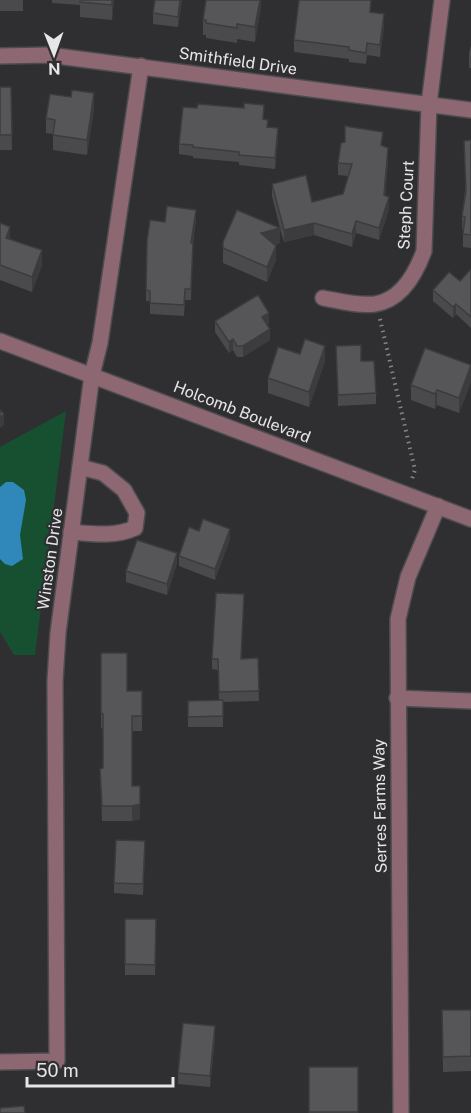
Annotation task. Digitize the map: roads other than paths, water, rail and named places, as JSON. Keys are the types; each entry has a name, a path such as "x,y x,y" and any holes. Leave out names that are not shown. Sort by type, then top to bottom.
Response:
{"street":[{"name":"Steph Court","path":"323,298 376,304 393,296 407,284 418,268 424,251 429,104 442,0"},
{"name":"Smithfield Drive","path":"0,56 49,55 471,110"},
{"name":"Winston Drive","path":"0,1062 57,1061 55,681 58,633 92,375 100,343 141,66"},
{"name":"Holcomb Boulevard","path":"0,341 471,519"},
{"path":"71,532 122,534 135,528 137,513 124,490 103,473 80,467"},
{"name":"Serres Farms Way","path":"401,1113 398,619 408,576 438,506"},
{"path":"397,698 471,701"}],"water":[{"path":"6,482 13,482 24,490 26,500 20,535 23,559 12,566 0,559 0,487"}]}
